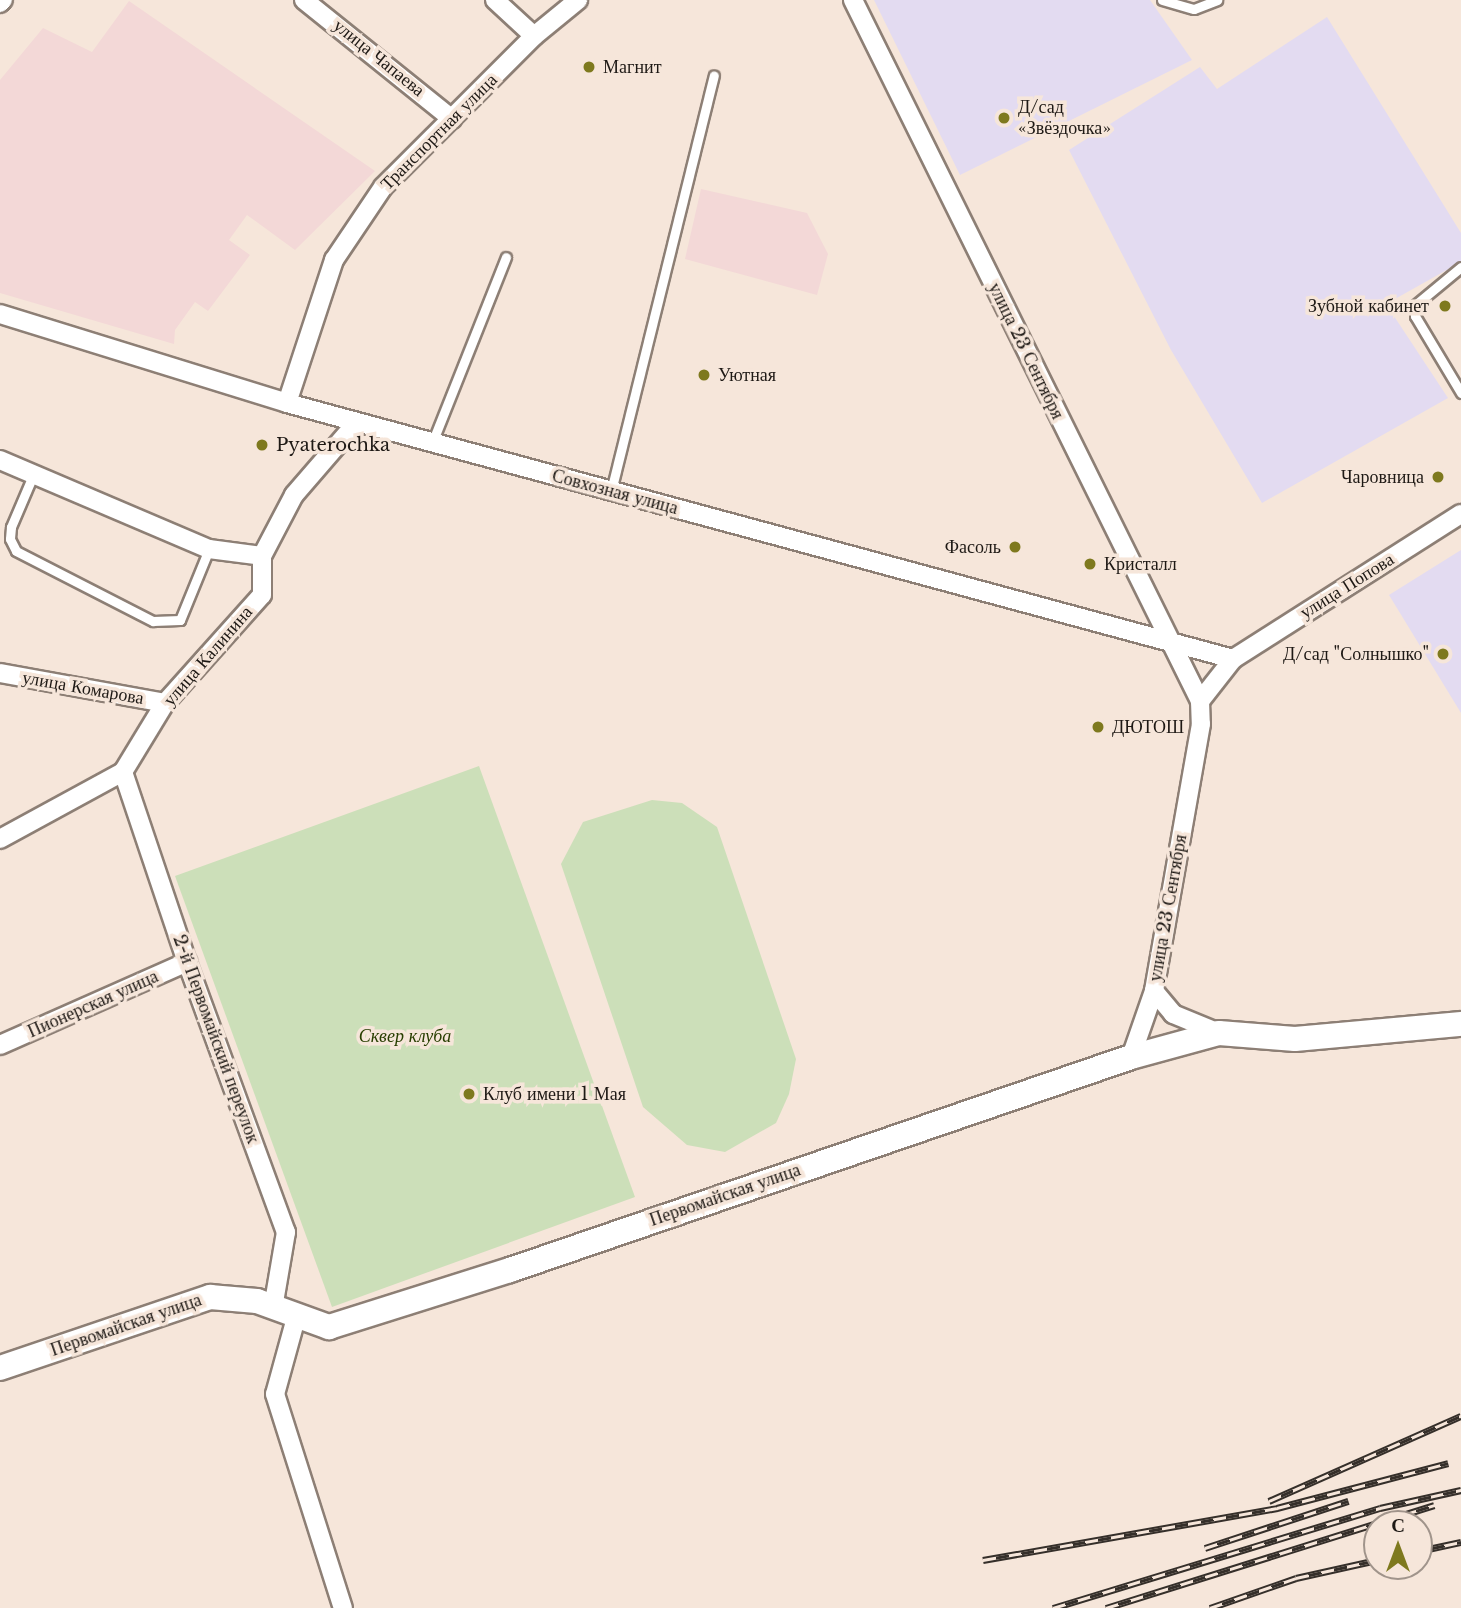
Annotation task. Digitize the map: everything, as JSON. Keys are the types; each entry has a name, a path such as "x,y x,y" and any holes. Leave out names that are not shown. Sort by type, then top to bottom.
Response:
{"street":[{"name":"улица Чапаева","path":"304,0 452,119"},
{"path":"495,0 534,36"},
{"name":"Транспортная улица","path":"287,403 334,260 383,187 534,36 578,0"},
{"name":"улица 23 Сентября","path":"853,0 1200,701 1201,724 1154,991 1131,1057"},
{"name":"Совхозная улица","path":"0,314 287,403 1233,659"},
{"name":"улица Калинина","path":"123,772 165,702 262,595 262,556 294,495 357,422"},
{"path":"0,460 209,549 262,556"},
{"name":"улица Попова","path":"1233,659 1461,514"},
{"path":"1200,701 1233,659"},
{"name":"улица Комарова","path":"0,673 165,702"},
{"path":"0,839 123,772"},
{"name":"2-й Первомайский переулок","path":"123,772 187,962 286,1232 273,1308"},
{"name":"Пионерская улица","path":"0,1045 187,962"},
{"name":"улица 23 Сентября","path":"1154,991 1172,1014 1219,1033"},
{"name":"Первомайская улица","path":"0,1368 210,1297 257,1301 296,1318 328,1327 510,1270 1131,1057 1219,1033 1295,1038 1461,1024"},
{"path":"296,1318 275,1394 343,1608"}],"lane":[{"path":"1162,0 1194,9 1217,0"},
{"path":"611,491 715,76"},
{"path":"432,443 506,257"},
{"path":"1461,267 1421,296 1415,316 1461,393"},
{"path":"34,473 11,527 10,539 16,551 153,621 180,620 209,549"}],"shaded area":[{"name":"Д/сад «Звёздочка»","path":"874,0 1150,0 1192,60 960,175"},
{"path":"129,1 375,171 295,250 247,215 229,240 250,255 208,311 195,302 175,330 174,344 0,293 0,80 43,28 92,52"},
{"path":"1327,17 1461,233 1461,262 1386,304 1448,398 1262,503 1171,350 1069,150 1200,67 1217,89"},
{"path":"701,189 807,213 828,254 817,295 685,259"},
{"name":"Д/сад \"Солнышко\"","path":"1461,550 1461,713 1389,595"}],"green space":[{"name":"Сквер клуба","path":"479,766 635,1197 332,1307 175,876"},
{"path":"652,800 682,803 717,827 796,1059 789,1094 776,1123 725,1152 687,1145 643,1107 561,864 583,822"}],"railway":[{"path":"1269,1501 1461,1416"},
{"path":"983,1560 1277,1508 1448,1463"},
{"path":"1053,1608 1380,1508 1461,1490"},
{"path":"1205,1548 1348,1501"},
{"path":"1106,1608 1434,1505"},
{"path":"1433,1548 1461,1542"},
{"path":"1210,1608 1296,1578 1363,1563"}],"place":[{"name":"Магнит","path":"589,67"},
{"name":"Д/сад «Звёздочка»","path":"1004,118"},
{"name":"Зубной кабинет","path":"1445,306"},
{"name":"Уютная","path":"704,375"},
{"name":"Pyaterochka","path":"262,445"},
{"name":"Чаровница","path":"1438,477"},
{"name":"Фасоль","path":"1015,547"},
{"name":"Кристалл","path":"1090,564"},
{"name":"Д/сад \"Солнышко\"","path":"1443,654"},
{"name":"ДЮТОШ","path":"1098,727"},
{"name":"Клуб имени 1 Мая","path":"469,1094"}]}
